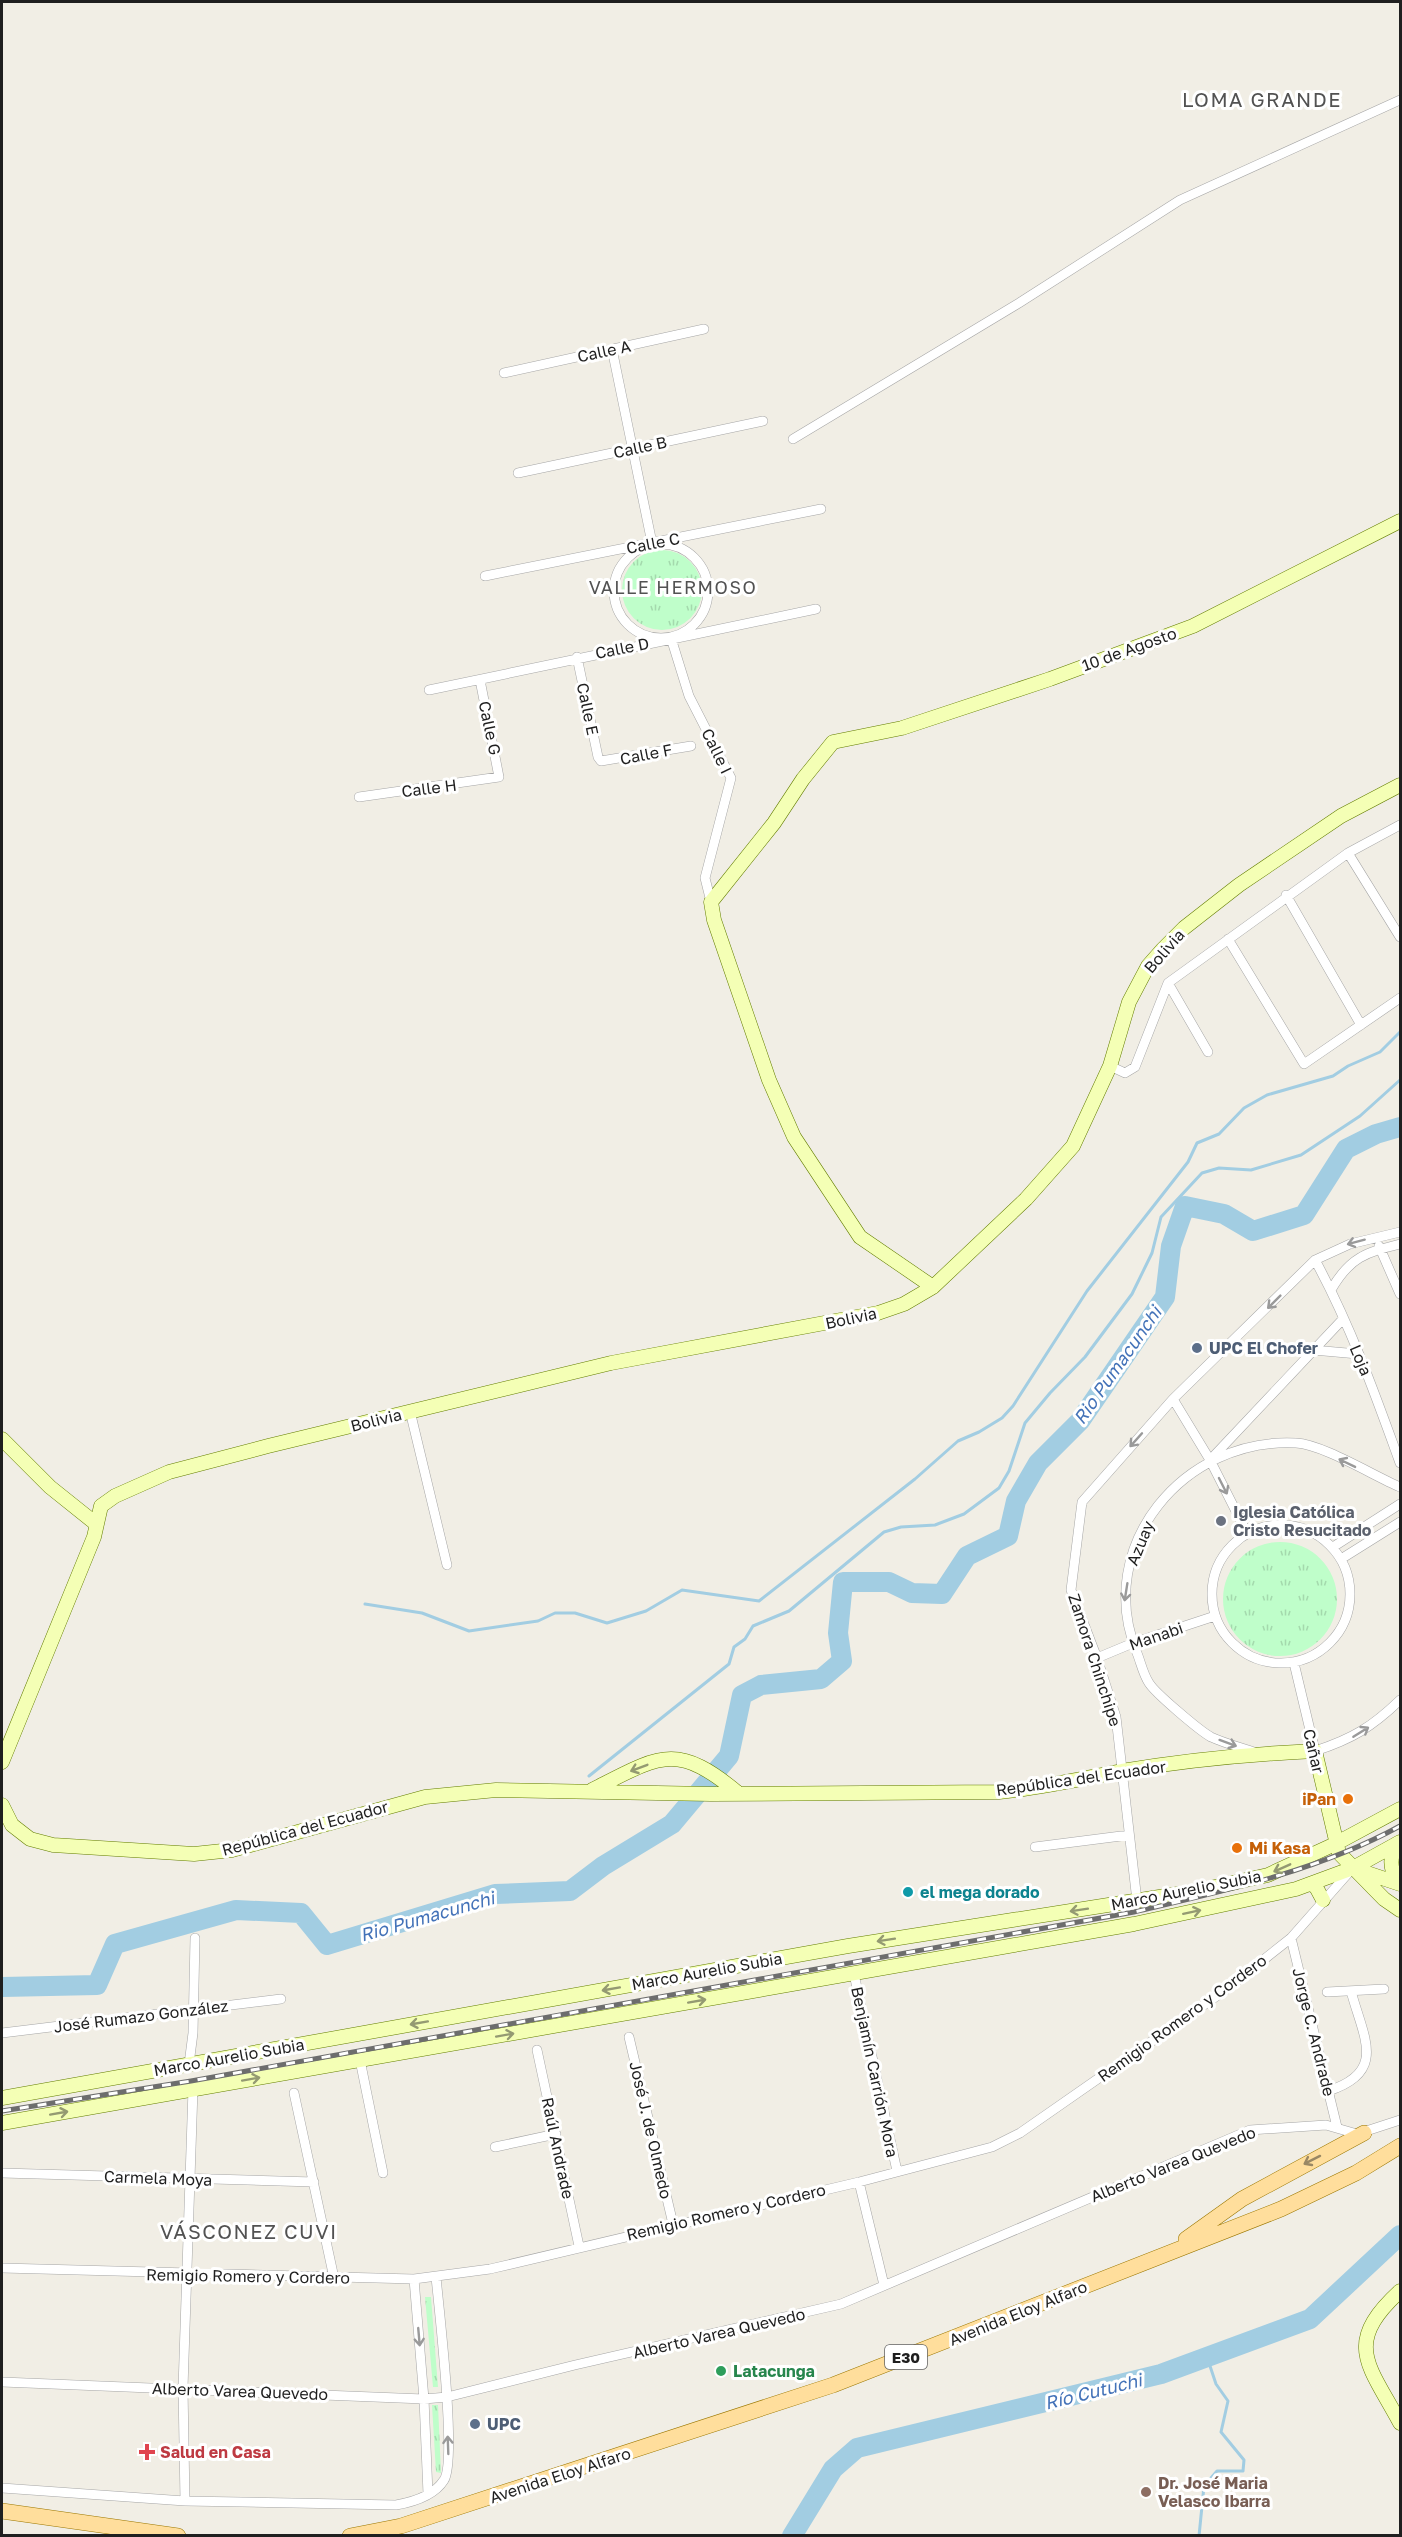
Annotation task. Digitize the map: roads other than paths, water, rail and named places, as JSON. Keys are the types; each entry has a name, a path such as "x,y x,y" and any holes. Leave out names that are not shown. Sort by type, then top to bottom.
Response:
{"main road":[{"path":"1168,2252 1242,2199 1364,2133"},
{"name":"Avenida Eloy Alfaro","path":"350,2535 401,2526 833,2385 1010,2318 1168,2252 1281,2209 1356,2173 1398,2148"},
{"path":"2,2511 178,2535"}],"street":[{"path":"793,439 1019,303 1180,200 1401,100"},
{"name":"Calle A","path":"504,373 704,328"},
{"path":"612,349 652,543"},
{"name":"Calle B","path":"518,473 763,421"},
{"name":"Calle C","path":"485,576 821,509"},
{"name":"10 de Agosto","path":"711,902 774,823 826,748 842,738 902,728 1050,679 1193,626 1401,521"},
{"path":"652,543 678,546 690,553 699,562 707,581 707,601 702,614 694,624 671,638 644,636 632,629 622,620 615,601 614,580 619,567 628,556 652,543"},
{"name":"Calle D","path":"429,690 577,657 816,609"},
{"name":"Calle I","path":"671,638 689,696 731,778 705,878 711,902"},
{"name":"Calle E","path":"577,657 598,757 601,761"},
{"name":"Calle G","path":"480,680 499,777"},
{"name":"Calle F","path":"601,761 691,746"},
{"name":"Calle H","path":"359,797 499,777"},
{"name":"Bolivia","path":"95,1523 100,1506 115,1496 170,1472 611,1363 878,1314 904,1304 933,1287 1026,1199 1073,1146 1110,1066 1129,1002 1148,966 1184,928 1239,885 1341,816 1401,786"},
{"path":"1110,1066 1125,1073 1135,1067 1168,983 1286,895 1348,853 1401,825"},
{"path":"1348,853 1401,937"},
{"path":"1286,895 1361,1025"},
{"path":"711,902 714,920 768,1080 794,1137 860,1237 933,1287"},
{"path":"1228,939 1304,1064 1401,998"},
{"path":"1168,983 1208,1052"},
{"name":"Zamora Chinchipe","path":"1137,1901 1124,1771 1116,1717 1071,1590 1082,1502 1173,1399 1315,1260 1350,1244 1401,1232"},
{"path":"1376,1238 1401,1294"},
{"path":"1331,1290 1348,1263 1380,1249 1401,1244"},
{"name":"Loja","path":"1315,1260 1331,1290 1401,1463"},
{"path":"1210,1460 1343,1319"},
{"path":"1313,1350 1358,1354"},
{"path":"1173,1399 1210,1460 1247,1533"},
{"path":"410,1412 447,1565"},
{"path":"2,1439 50,1487 95,1523 94,1537 2,1761"},
{"name":"Azuay","path":"1257,1754 1209,1736 1149,1683 1133,1643 1124,1603 1131,1559 1144,1525 1167,1493 1210,1460 1256,1446 1298,1443 1330,1454 1401,1487"},
{"path":"1333,1547 1401,1504"},
{"path":"1341,1559 1401,1522"},
{"path":"1272,1525 1297,1526 1321,1537 1333,1547 1341,1559 1351,1591 1344,1624 1324,1650 1294,1663 1269,1663 1246,1654 1227,1638 1215,1616 1212,1592 1216,1569 1229,1548 1247,1533 1272,1525"},
{"name":"Manabi","path":"1097,1658 1133,1643 1215,1616"},
{"name":"Cañar","path":"1294,1663 1335,1844 1353,1868 1384,1899 1401,1910"},
{"path":"1315,1751 1348,1740 1377,1722 1401,1700"},
{"name":"República del Ecuador","path":"2,1805 12,1825 30,1839 53,1845 194,1854 231,1850 425,1797 496,1790 669,1794 999,1792 1029,1789 1124,1771 1257,1754 1315,1751"},
{"name":"República del Ecuador","path":"590,1792 634,1769 660,1760 676,1758 692,1761 716,1775 738,1793"},
{"name":"Marco Aurelio Subia","path":"2,2098 848,1946 1197,1891 1268,1875 1335,1844 1401,1809"},
{"path":"1035,1847 1129,1834"},
{"path":"1399,1883 1391,1863 1394,1848 1401,1842"},
{"name":"Marco Aurelio Subia","path":"2,2123 1134,1924 1311,1884 1353,1868 1401,1842"},
{"path":"1353,1868 1399,1883"},
{"name":"Remigio Romero y Cordero","path":"2,2268 334,2278 436,2277 490,2269 579,2246 859,2182 992,2147 1020,2133 1224,1991 1291,1938 1353,1868"},
{"path":"1311,1884 1323,1900"},
{"path":"189,2064 195,1938"},
{"name":"Jorge C. Andrade","path":"1291,1938 1336,2127"},
{"name":"Benjamín Carrión Mora","path":"854,1974 897,2171"},
{"path":"1327,1992 1384,1989"},
{"path":"1328,2091 1361,2072 1367,2063 1367,2052 1351,1991"},
{"name":"José Rumazo González","path":"2,2033 281,1999"},
{"name":"José J. de Olmedo","path":"629,2037 673,2224"},
{"name":"Raúl Andrade","path":"537,2050 579,2246"},
{"path":"360,2060 383,2173"},
{"path":"185,2501 183,2388 185,2274 193,2089"},
{"path":"294,2093 334,2278"},
{"path":"1364,2133 1401,2120"},
{"name":"Alberto Varea Quevedo","path":"2,2382 424,2399 447,2397 841,2304 1250,2130 1283,2126 1336,2127 1350,2133 1364,2133"},
{"path":"495,2147 556,2134"},
{"name":"Carmela Moya","path":"2,2173 314,2182"},
{"path":"859,2182 884,2285"},
{"path":"2,2488 185,2501 396,2505 428,2494 446,2479 448,2467 447,2397 436,2277"},
{"path":"414,2279 424,2399 428,2494"},
{"path":"1401,2291 1378,2314 1369,2328 1364,2345 1368,2365 1401,2423"},
{"path":"1379,2384 1401,2409"}],"waterway":[{"path":"365,1604 422,1613 469,1631 538,1621 555,1613 575,1613 607,1623 646,1611 682,1590 759,1601 915,1479 958,1441 1002,1418 1013,1406 1087,1291 1188,1162 1197,1143 1219,1134 1244,1108 1267,1095 1333,1076 1348,1066 1380,1052 1400,1032"},
{"path":"589,1776 729,1664 734,1647 745,1639 753,1626 789,1611 884,1532 901,1527 935,1525 964,1514 999,1488 1009,1471 1025,1423 1085,1357 1132,1294 1152,1253 1161,1217 1202,1173 1219,1168 1251,1170 1301,1155 1360,1116 1400,1080"},
{"name":"Rio Pumacunchi","path":"2,1987 97,1985 115,1944 236,1910 301,1913 327,1945 495,1894 570,1891 603,1866 672,1824 729,1756 742,1695 761,1685 821,1679 842,1661 838,1633 843,1582 889,1582 912,1593 942,1594 967,1556 1008,1536 1016,1501 1038,1463 1080,1421 1165,1297 1171,1246 1185,1206 1224,1214 1253,1231 1304,1215 1346,1149 1376,1134 1400,1127"},
{"name":"Río Cutuchi","path":"792,2536 833,2469 857,2448 1161,2374 1310,2319 1400,2235"},
{"path":"1199,2536 1204,2486 1217,2471 1243,2471 1244,2460 1221,2432 1228,2401 1216,2384 1207,2357"}],"railway":[{"path":"2,2111 191,2081 1134,1912 1270,1878 1337,1855 1400,1826"}],"place":[{"name":"UPC El Chofer","path":"1197,1348"},
{"name":"Iglesia Católica Cristo Resucitado","path":"1221,1521"},
{"name":"iPan","path":"1348,1799"},
{"name":"Mi Kasa","path":"1237,1848"},
{"name":"el mega dorado","path":"908,1892"},
{"name":"Latacunga","path":"721,2371"},
{"name":"UPC","path":"475,2424"},
{"name":"Salud en Casa","path":"147,2452"},
{"name":"Dr. José Maria Velasco Ibarra","path":"1146,2492"}],"district":[{"name":"LOMA GRANDE","path":"1262,99"},
{"name":"VALLE HERMOSO","path":"673,587"},
{"name":"VÁSCONEZ CUVI","path":"249,2231"}]}
